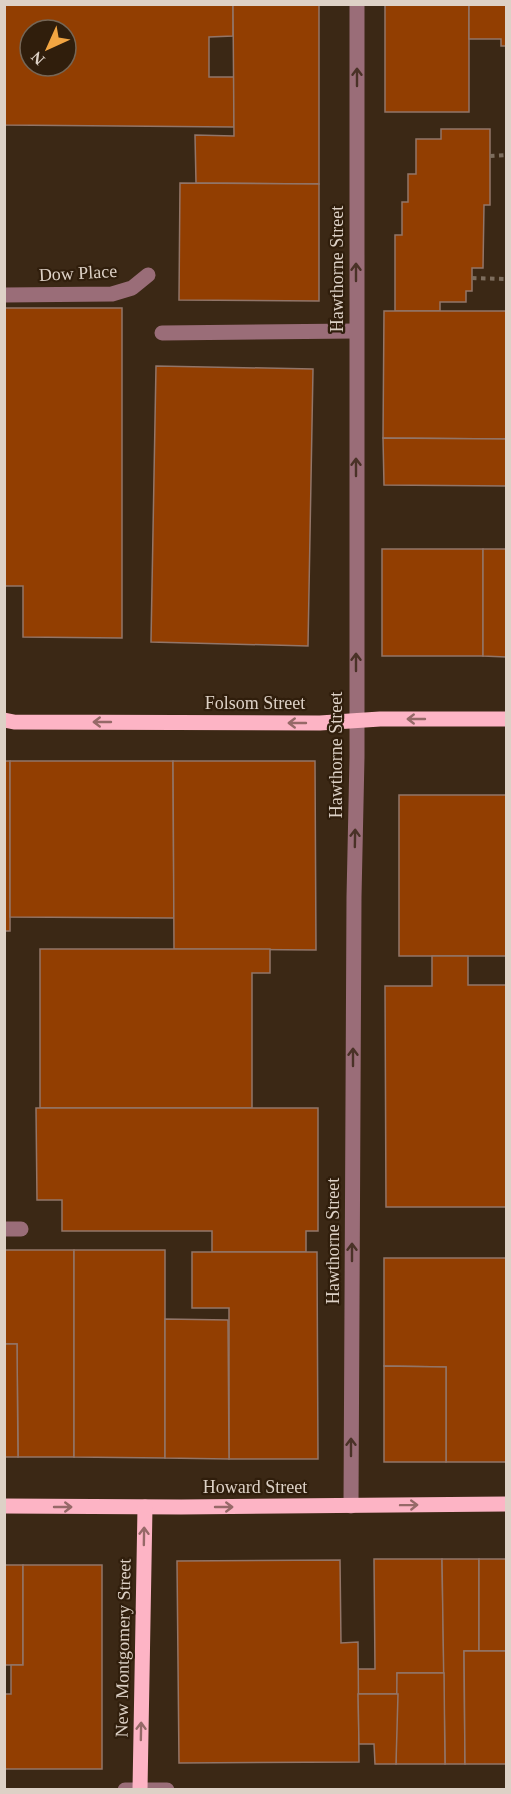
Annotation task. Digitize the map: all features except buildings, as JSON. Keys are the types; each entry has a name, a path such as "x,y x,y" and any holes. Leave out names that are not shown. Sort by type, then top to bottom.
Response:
{"main road":[{"name":"Folsom Street","path":"8,722 320,723 380,719 507,719"},
{"name":"Howard Street","path":"4,1506 507,1504"},
{"name":"New Montgomery Street","path":"140,1789 145,1507"}],"street":[{"name":"Hawthorne Street","path":"351,1506 356,720 357,4"},
{"name":"Dow Place","path":"4,295 112,294 132,288 148,275"},
{"path":"162,333 356,332"},
{"path":"4,1229 21,1229"},
{"path":"125,1790 167,1790"}],"path":[{"path":"490,156 507,155"},
{"path":"472,278 507,279"}]}
